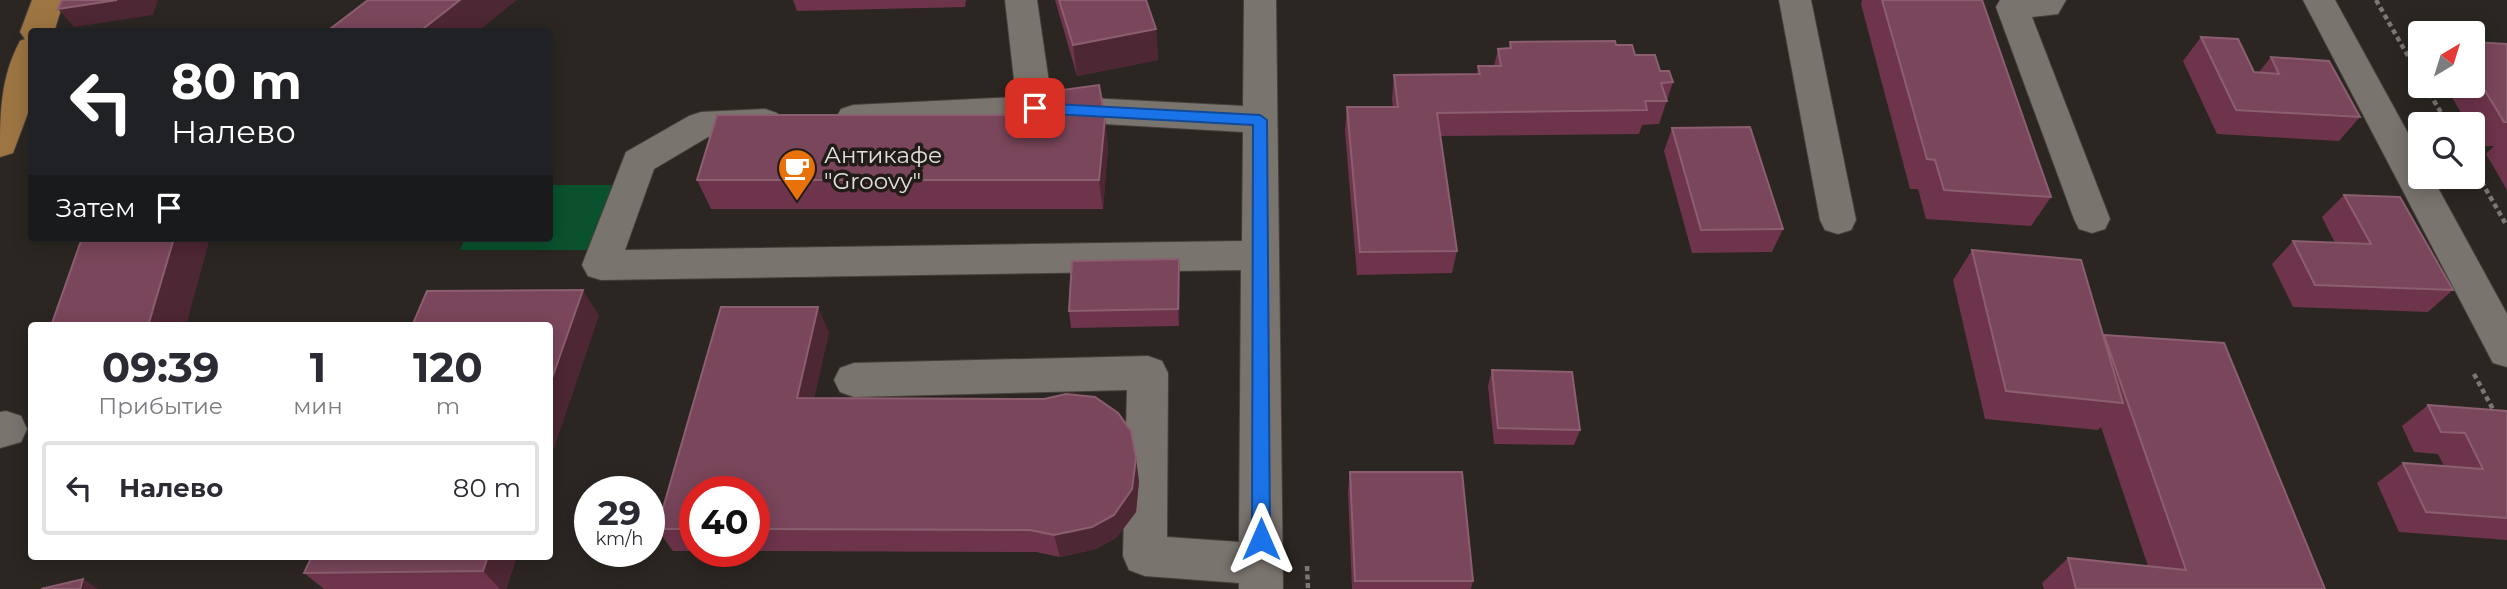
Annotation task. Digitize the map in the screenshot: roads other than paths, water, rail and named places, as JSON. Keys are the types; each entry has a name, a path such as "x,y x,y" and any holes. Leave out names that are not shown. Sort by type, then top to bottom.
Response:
{"main road":[{"path":"38,28 48,0"},
{"path":"0,144 28,61"}],"street":[{"path":"1021,0 1035,108"},
{"path":"854,380 1148,373 1145,556 1261,577 1260,0"},
{"path":"1795,0 1838,220"},
{"path":"2050,0 2047,6 2012,7 2092,219"},
{"path":"2319,0 2507,351"},
{"path":"1260,120 1035,108 701,125 639,161 601,265 1260,255"}],"place":[{"name":"Антикафе \"Groovy\"","path":"797,202"}]}
